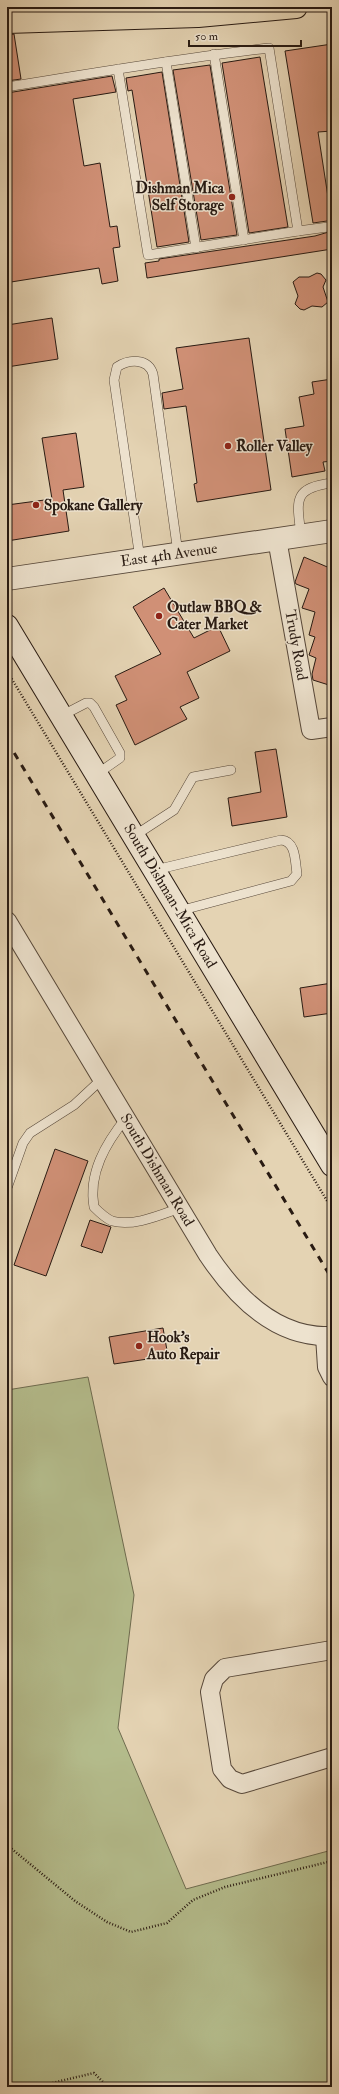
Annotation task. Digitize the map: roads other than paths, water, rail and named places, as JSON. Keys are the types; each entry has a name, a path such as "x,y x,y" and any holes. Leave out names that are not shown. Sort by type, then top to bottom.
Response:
{"main road":[{"path":"7,22 198,16 296,7"},
{"name":"East 4th Avenue","path":"7,578 332,531"},
{"name":"South Dishman-Mica Road","path":"7,626 154,870 329,1155"}],"street":[{"name":"Trudy Road","path":"277,539 311,730 332,727"},
{"name":"South Dishman Road","path":"7,921 219,1271 242,1299 275,1322 294,1331 329,1336 327,1367 332,1377"},
{"path":"332,1650 225,1668 214,1679 210,1692 222,1769 230,1779 242,1784 332,1757"}],"lane":[{"path":"7,87 214,54 269,48 298,231"},
{"path":"214,54 244,240"},
{"path":"166,62 196,248"},
{"path":"118,69 148,255 328,227"},
{"path":"140,559 114,380 117,367 122,364 140,361 146,363 150,367 152,374 178,553"},
{"path":"301,536 298,508 301,495 308,488 332,483"},
{"path":"61,716 86,703 90,703 94,707 120,753 120,758 97,774"},
{"path":"134,836 174,810 193,777 231,770"},
{"path":"154,870 281,840 287,840 291,843 297,874 291,881 179,911"},
{"path":"7,1188 23,1143 30,1133 74,1105 102,1079"},
{"path":"126,1118 108,1141 100,1157 92,1197 94,1207 111,1220 123,1222 142,1220 180,1208"}],"railway":[{"path":"7,741 332,1279"}],"place":[{"name":"Dishman Mica Self Storage","path":"232,197"},
{"name":"Roller Valley","path":"228,446"},
{"name":"Spokane Gallery","path":"36,505"},
{"name":"Outlaw BBQ & Cater Market","path":"159,616"},
{"name":"Hook's Auto Repair","path":"139,1346"}]}
